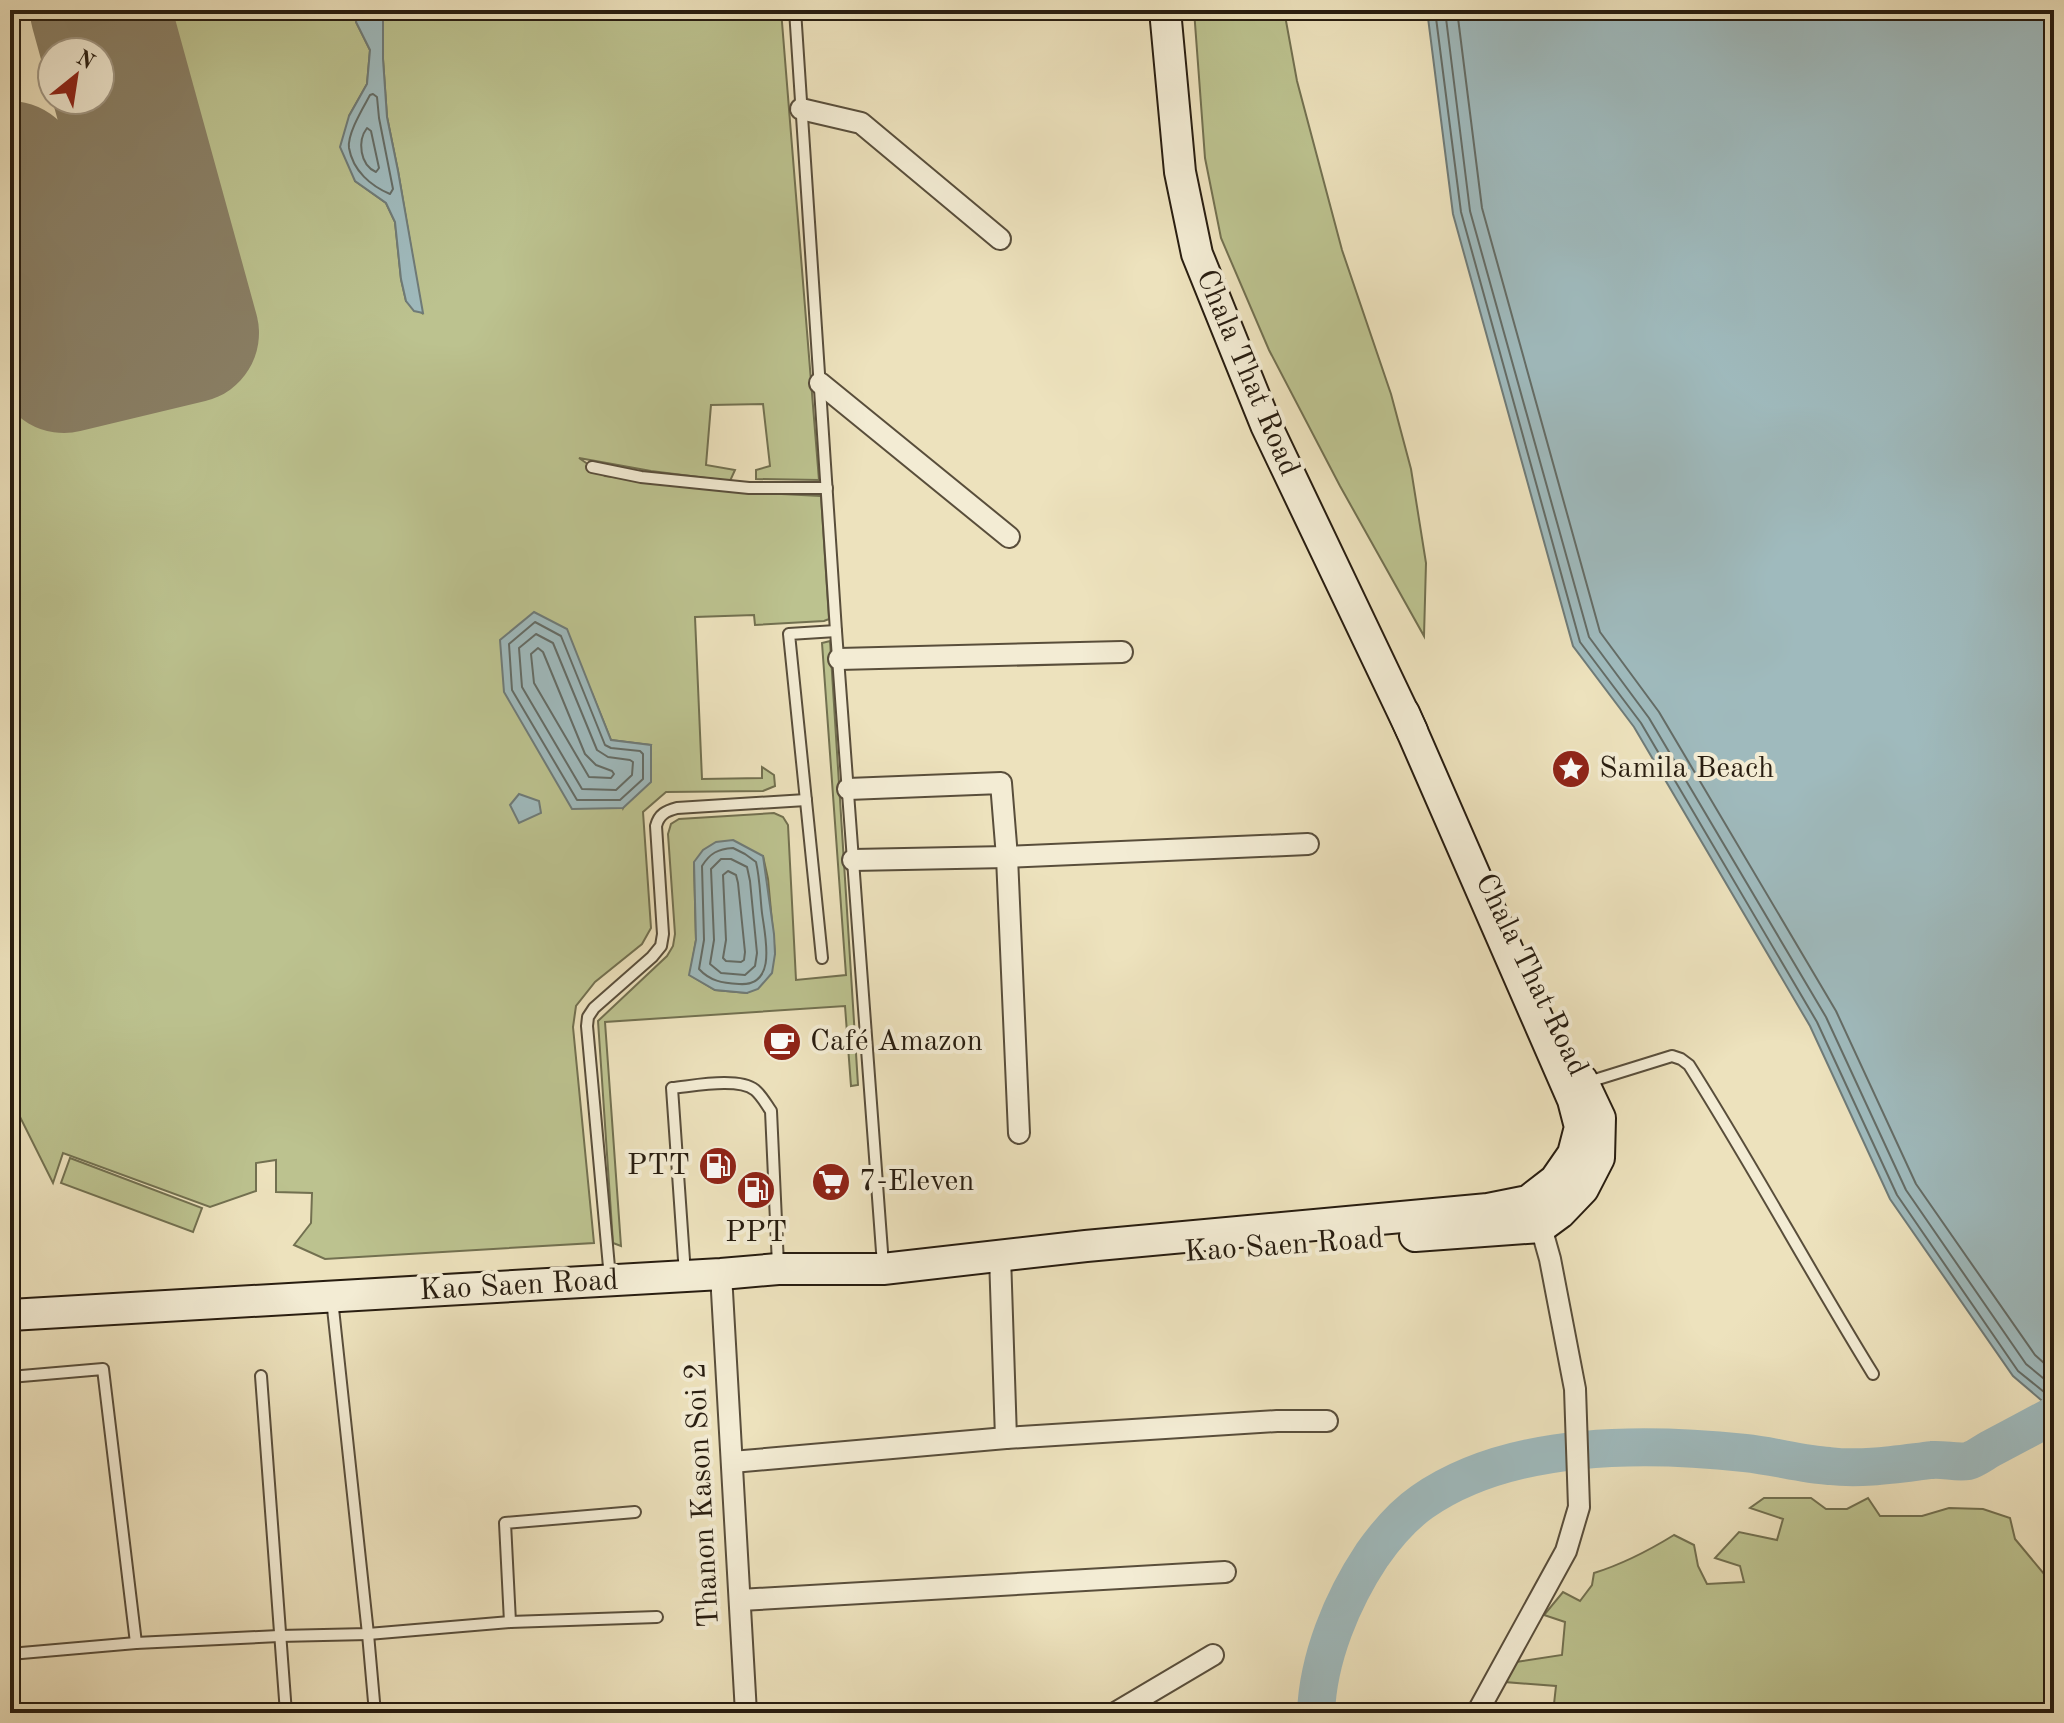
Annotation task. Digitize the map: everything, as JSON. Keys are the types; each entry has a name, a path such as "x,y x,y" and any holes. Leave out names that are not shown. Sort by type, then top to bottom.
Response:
{"main road":[{"name":"Chala That Road","path":"1165,10 1180,172 1197,254 1266,425 1600,1118 1599,1158 1583,1189 1560,1213 1535,1214"},
{"name":"Chala That Road","path":"1404,713 1573,1100 1580,1127 1573,1154 1535,1214"},
{"name":"Kao Saen Road","path":"10,1315 778,1269 883,1269 1014,1254 1084,1261 1535,1214"}],"street":[{"path":"801,109 861,123 1000,239"},
{"path":"820,383 1009,537"},
{"path":"839,659 1122,652"},
{"path":"848,789 1001,783 1019,1133"},
{"path":"853,860 1007,857 1308,844"},
{"path":"1477,1713 1566,1551 1579,1507 1575,1389 1550,1259 1535,1214"},
{"path":"1006,1438 1014,1254"},
{"name":"Thanon Kason Soi 2","path":"721,1274 746,1713"},
{"path":"732,1462 1006,1438 1277,1421 1327,1421"},
{"path":"740,1600 1225,1572"},
{"path":"1117,1713 1213,1655"}],"lane":[{"path":"795,10 836,631 883,1269"},
{"path":"592,467 641,477 749,488 827,488"},
{"path":"822,958 789,634 836,631"},
{"path":"610,1280 587,1026 594,1008 661,946 658,819 666,811 677,808 806,800"},
{"path":"1583,1083 1672,1056 1689,1065 1736,1139 1873,1374"},
{"path":"685,1276 672,1088 738,1083 753,1088 771,1111 778,1269"},
{"path":"332,1297 375,1713"},
{"path":"10,1377 103,1369 136,1643"},
{"path":"261,1376 286,1713"},
{"path":"510,1622 505,1523 635,1512"},
{"path":"10,1654 136,1643 368,1634 510,1622 657,1617"}],"green space":[{"path":"115,10 359,10 356,22 370,50 367,84 349,116 355,181 386,203 395,222 406,301 422,313 387,117 383,10 781,10 819,480 756,479 756,470 770,466 763,404 711,405 706,465 735,470 730,481 579,458 605,476 739,492 821,496 829,619 755,625 754,615 695,617 702,779 762,778 762,767 774,775 775,786 763,791 666,792 643,812 651,928 642,944 595,982 576,1006 573,1027 594,1243 325,1259 294,1245 311,1223 312,1193 276,1192 276,1160 256,1163 256,1191 210,1207 63,1153 53,1183 18,1113 10,1081 10,244 49,380 206,343","holes":["592,693 611,740 651,745 623,808"]},
{"path":"1194,10 1284,10 1297,81 1342,250 1391,394 1411,469 1426,563 1424,636 1269,350 1221,238 1205,158"},
{"path":"830,641 858,1085 851,1086 845,1006 605,1022 621,1246 613,1243 598,1021 667,956 673,946 675,934 668,834 671,824 679,819 774,813 783,817 788,825 796,980 846,975 822,643","holes":["763,856 775,954 747,993 715,990 690,975 696,940 694,863"]},
{"path":"70,1158 202,1208 193,1232 61,1183"},
{"path":"1764,1498 1811,1498 1826,1509 1847,1509 1868,1498 1880,1516 1922,1516 1949,1508 1983,1509 2010,1518 2015,1539 2044,1574 2054,1577 2054,1713 1553,1713 1556,1686 1505,1682 1516,1662 1562,1655 1565,1622 1544,1615 1563,1592 1580,1601 1592,1585 1594,1573 1635,1557 1674,1535 1694,1545 1698,1566 1707,1584 1744,1582 1740,1566 1715,1558 1739,1532 1777,1540 1783,1519 1750,1508"}],"water":[{"path":"359,10 383,10 387,117 423,313 414,311 406,301 395,222 386,203 355,181 340,147 349,116 367,84 370,50 356,22"},
{"path":"1427,10 2054,10 2054,1411 2013,1376 1890,1199 1810,1026 1634,727 1573,646 1453,214"},
{"path":"534,612 567,629 611,740 651,745 651,782 623,808 572,809 504,692 500,640"},
{"path":"519,794 539,801 541,813 519,823 510,805"},
{"path":"733,840 763,856 774,934 772,973 758,989 747,993 715,990 689,975 696,940 694,862 703,850 716,842"}],"waterway":[{"path":"1316,1713 1321,1671 1327,1651 1342,1610 1361,1572 1401,1520 1422,1502 1457,1482 1495,1467 1536,1457 1578,1450 1621,1448 1706,1449 1842,1467 1932,1460 1968,1461 2054,1415"}],"runway":[{"path":"10,171 64,363 189,333 100,10"}],"place":[{"name":"Samila Beach","path":"1571,769"},
{"name":"Café Amazon","path":"782,1042"},
{"name":"PTT","path":"718,1166"},
{"name":"7-Eleven","path":"831,1182"},
{"name":"PPT","path":"756,1190"}]}
